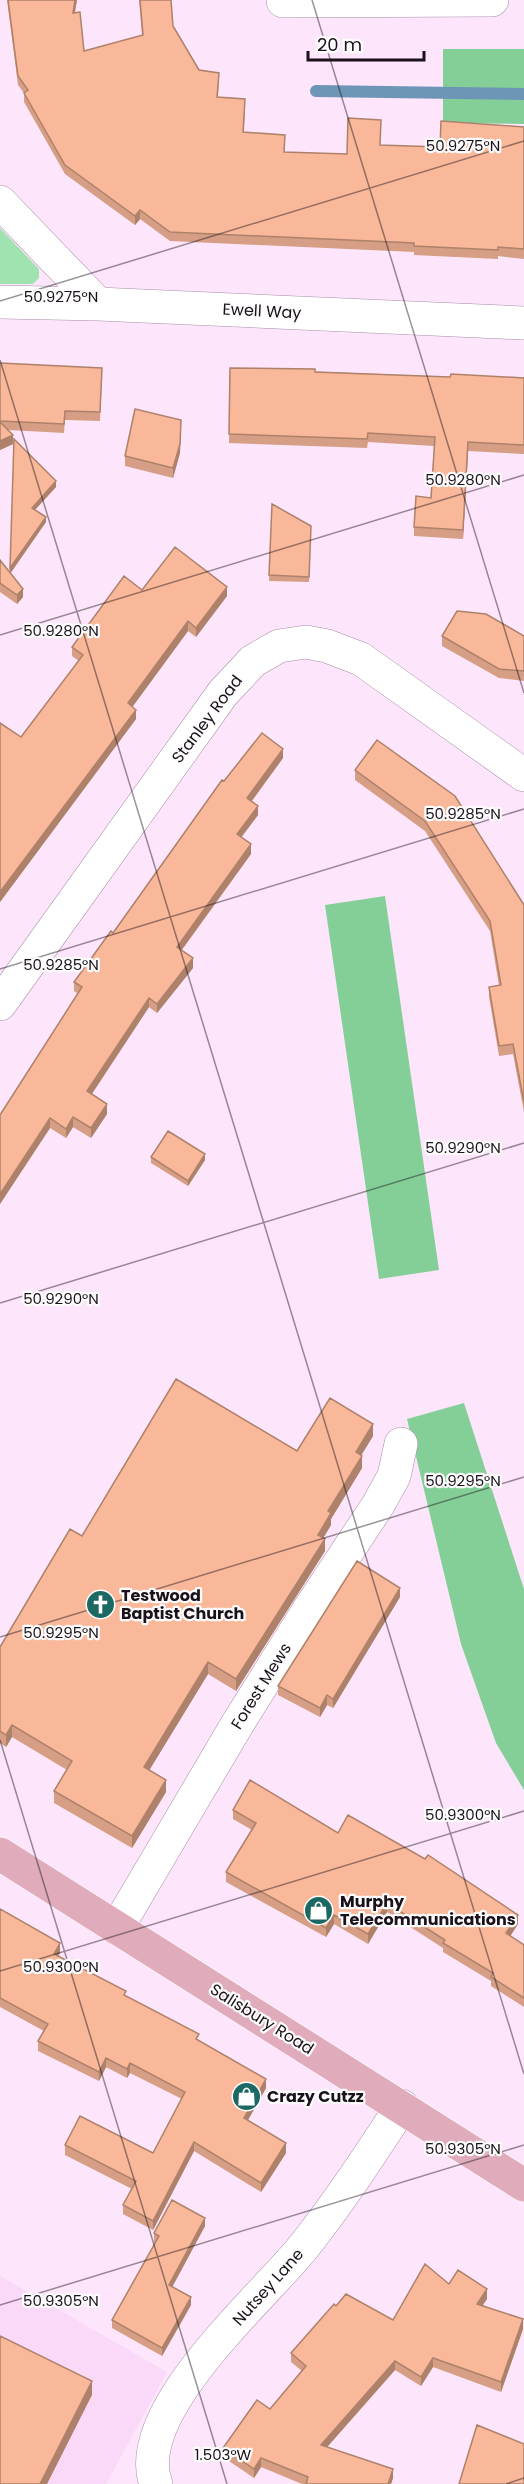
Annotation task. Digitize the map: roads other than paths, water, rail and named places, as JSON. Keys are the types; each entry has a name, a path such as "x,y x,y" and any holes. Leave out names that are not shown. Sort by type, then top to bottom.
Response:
{"main road":[{"name":"Salisbury Road","path":"0,1854 524,2185"}],"street":[{"path":"283,1 492,0"},
{"path":"0,202 98,304"},
{"name":"Ewell Way","path":"0,302 98,304 524,323"},
{"name":"Stanley Road","path":"0,1004 223,693 253,661 279,646 306,642 327,645 361,659 524,775"},
{"name":"Forest Mews","path":"117,1928 238,1723 378,1505 394,1476 401,1444"},
{"name":"Nutsey Lane","path":"154,2479 154,2441 167,2410 211,2350 305,2246 352,2182 402,2106"}],"waterway":[{"path":"316,91 524,94"}],"place":[{"name":"Testwood Baptist Church","path":"100,1604"},
{"name":"Murphy Telecommunications","path":"319,1910"},
{"name":"Crazy Cutzz","path":"246,2096"}]}
